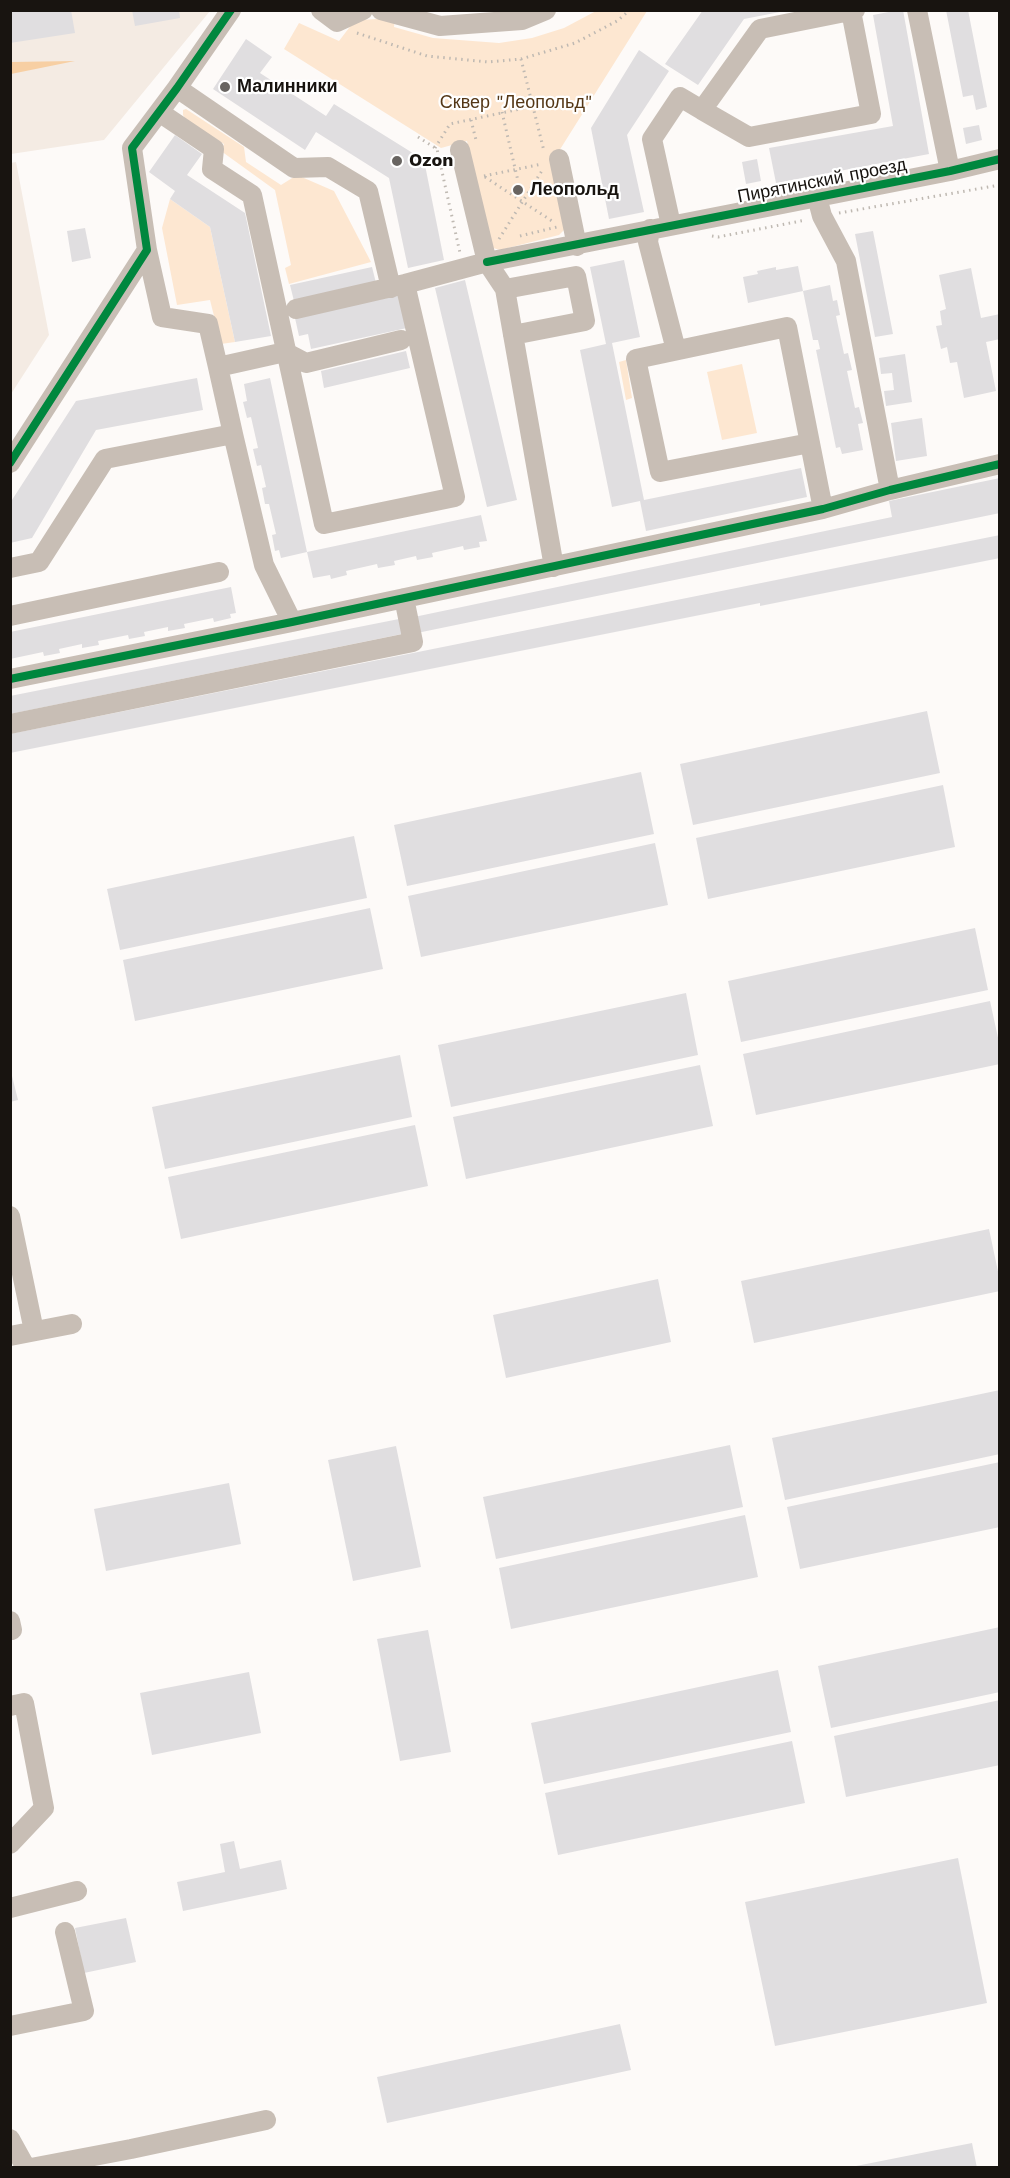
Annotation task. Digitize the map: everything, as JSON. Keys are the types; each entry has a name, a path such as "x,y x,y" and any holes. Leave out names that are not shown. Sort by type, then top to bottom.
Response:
{"street":[{"path":"231,10 132,148 147,250 162,317 208,324 264,565 292,622"},
{"path":"321,10 337,22 363,10"},
{"path":"381,10 440,26 522,20 546,10"},
{"path":"916,10 950,171"},
{"path":"671,225 652,139 680,97 702,110 749,137 871,114 853,11 760,29 702,110"},
{"path":"159,112 214,149 212,169 252,195 324,524 455,497 398,286 368,191 328,167 294,168 177,88"},
{"path":"460,150 486,262 505,289 554,567"},
{"name":"Пирятинский проезд","path":"296,309 398,286 486,262 577,246 650,229 950,171 999,159"},
{"path":"550,162 577,246"},
{"path":"817,197 822,216 846,261 890,490"},
{"path":"650,229 648,242 676,350"},
{"path":"10,463 147,250"},
{"path":"505,289 576,276 585,321 513,335"},
{"path":"810,443 660,472 636,359 787,327 823,508"},
{"path":"218,367 285,352 306,363 401,340"},
{"path":"10,568 39,562 105,459 233,434"},
{"path":"10,680 554,567 823,508 999,464"},
{"path":"10,616 219,572"},
{"path":"10,724 413,642 404,598"},
{"path":"10,1216 34,1331"},
{"path":"10,1336 72,1324"},
{"path":"10,1621 12,1630 10,1630"},
{"path":"10,1706 24,1704 44,1808 10,1845"},
{"path":"10,1908 77,1891"},
{"path":"10,2026 84,2011 65,1932"},
{"path":"31,2168 266,2120"},
{"path":"10,2139 26,2168"}],"path":[{"path":"350,30 427,56 488,62 521,59 575,43 617,21 630,10"},
{"path":"521,59 532,106 550,162"},
{"path":"435,148 450,124 553,102 565,111"},
{"path":"502,112 518,181"},
{"path":"418,136 437,149 461,260"},
{"path":"550,162 484,176 560,226"},
{"path":"508,238 498,241 550,162"},
{"path":"558,216 560,226"},
{"path":"519,236 560,226"}],"shaded area":[{"path":"11,11 210,11 104,140 11,154"},
{"path":"75,61 11,74 11,62"},
{"path":"16,162 49,335 11,394 10,163"}],"green space":[{"name":"Сквер \"Леопольд\"","path":"596,11 647,11 554,159 565,229 559,235 500,250 493,248 488,241 467,141 441,148 284,49 299,23 339,41 352,24 362,20 391,18 395,19 394,27 433,38 499,43 532,38 564,28"},
{"path":"186,109 244,147 246,162 281,185 297,175 334,191 371,262 289,284 285,268 291,265 275,190 221,151 224,144 186,120 183,110"},
{"path":"170,199 210,227 235,342 221,344 210,300 177,305 162,228"},
{"path":"626,360 632,398 626,400 619,362"},
{"path":"742,364 757,433 722,440 707,372"}],"building":[{"path":"10,10 71,10 75,33 10,43"},
{"path":"132,10 179,10 180,18 135,26"},
{"path":"703,10 780,10 780,12 744,19 698,85 665,64"},
{"path":"903,10 929,154 776,183 769,148 893,126 873,15"},
{"path":"946,10 968,10 987,107 976,110 973,95 963,97"},
{"path":"246,39 272,57 260,73 326,116 334,104 424,160 444,260 408,268 389,178 316,132 305,150 213,89"},
{"path":"639,50 669,71 627,135 644,212 609,219 591,128"},
{"path":"979,125 982,140 966,144 963,128"},
{"path":"175,135 202,154 187,175 245,213 271,336 235,342 210,227 170,199 175,191 149,172"},
{"path":"757,159 761,181 746,184 742,162"},
{"path":"85,228 91,258 72,262 67,231"},
{"path":"873,231 893,334 875,337 855,234"},
{"path":"624,260 640,337 612,343 644,500 801,468 807,497 646,531 640,501 612,507 580,350 606,344 590,267"},
{"path":"798,266 803,291 748,303 743,277 776,267 776,270"},
{"path":"372,267 376,283 294,301 290,285"},
{"path":"971,268 981,318 1000,314 1000,339 986,342 996,391 964,398 957,362 950,363 947,347 941,349 936,326 942,325 940,311 946,309 939,275"},
{"path":"465,280 517,500 487,507 435,288"},
{"path":"830,285 833,301 837,300 840,315 836,316 844,354 848,353 852,370 847,371 855,408 859,407 863,423 858,424 863,450 842,454 840,447 836,448 816,350 820,349 818,340 813,340 803,291"},
{"path":"400,295 407,328 311,349 308,334 299,336 295,318"},
{"path":"406,351 410,368 324,388 321,371"},
{"path":"905,354 912,402 886,406 884,391 894,390 892,373 881,374 879,358"},
{"path":"197,378 203,410 96,430 32,538 10,543 10,503 76,401"},
{"path":"270,378 307,552 281,558 279,550 275,551 272,535 276,534 269,504 265,504 262,488 266,487 261,465 257,466 253,449 258,448 251,417 247,418 243,402 247,401 244,384"},
{"path":"922,418 927,456 896,461 891,423"},
{"path":"1000,478 1000,513 417,633 414,617 892,517 889,501"},
{"path":"481,515 487,541 479,542 480,547 464,550 463,546 432,553 433,557 417,560 416,556 394,561 395,565 378,568 377,564 346,571 347,575 331,579 330,575 313,578 307,552"},
{"path":"1000,535 1000,558 760,606 760,603 10,753 10,734"},
{"path":"231,587 236,613 230,614 231,618 214,622 213,618 184,624 185,628 168,631 168,627 144,632 145,636 129,639 128,635 98,641 99,645 82,648 82,644 59,649 60,653 44,656 43,652 10,659 10,632"},
{"path":"399,619 402,634 10,714 10,696"},
{"path":"927,711 940,773 693,825 680,764"},
{"path":"641,772 654,834 407,886 394,825"},
{"path":"943,785 955,847 708,899 696,838"},
{"path":"354,836 367,898 120,950 107,889"},
{"path":"655,843 668,905 421,957 408,896"},
{"path":"370,908 383,969 135,1021 123,960"},
{"path":"975,928 988,990 741,1042 728,981"},
{"path":"686,993 698,1055 451,1107 438,1045"},
{"path":"990,1001 1000,1047 1000,1064 756,1115 743,1054"},
{"path":"400,1055 412,1117 165,1169 152,1107"},
{"path":"700,1065 713,1126 466,1179 453,1117"},
{"path":"10,1068 18,1100 10,1102"},
{"path":"415,1125 428,1186 181,1239 168,1177"},
{"path":"989,1229 1000,1291 754,1343 741,1281"},
{"path":"658,1279 671,1342 506,1378 493,1315"},
{"path":"1000,1390 1000,1454 785,1500 772,1438"},
{"path":"730,1445 743,1507 496,1559 483,1497"},
{"path":"396,1446 421,1567 353,1581 328,1460"},
{"path":"1000,1462 1000,1527 800,1569 787,1507"},
{"path":"229,1483 241,1544 106,1571 94,1509"},
{"path":"745,1515 758,1577 511,1629 499,1568"},
{"path":"1000,1627 1000,1692 831,1728 818,1666"},
{"path":"428,1630 451,1752 400,1761 377,1639"},
{"path":"778,1670 791,1732 544,1784 531,1723"},
{"path":"249,1672 261,1733 152,1755 140,1693"},
{"path":"1000,1700 1000,1765 846,1797 834,1736"},
{"path":"792,1741 805,1803 558,1855 545,1793"},
{"path":"234,1841 240,1869 281,1860 287,1889 183,1911 177,1882 225,1872 220,1844"},
{"path":"958,1858 987,2003 775,2046 745,1902"},
{"path":"126,1918 136,1962 84,1973 75,1928"},
{"path":"620,2024 631,2070 387,2123 377,2077"},
{"path":"972,2143 977,2168 856,2168 856,2166"}],"cycle path":[{"path":"10,463 147,250 132,148 231,10"},
{"path":"487,262 950,171 1000,159"},
{"path":"10,679 292,622 823,509 890,490 1000,464"}],"place":[{"name":"Малинники","path":"225,87"},
{"name":"Ozon","path":"397,161"},
{"name":"Леопольд","path":"518,190"}]}
